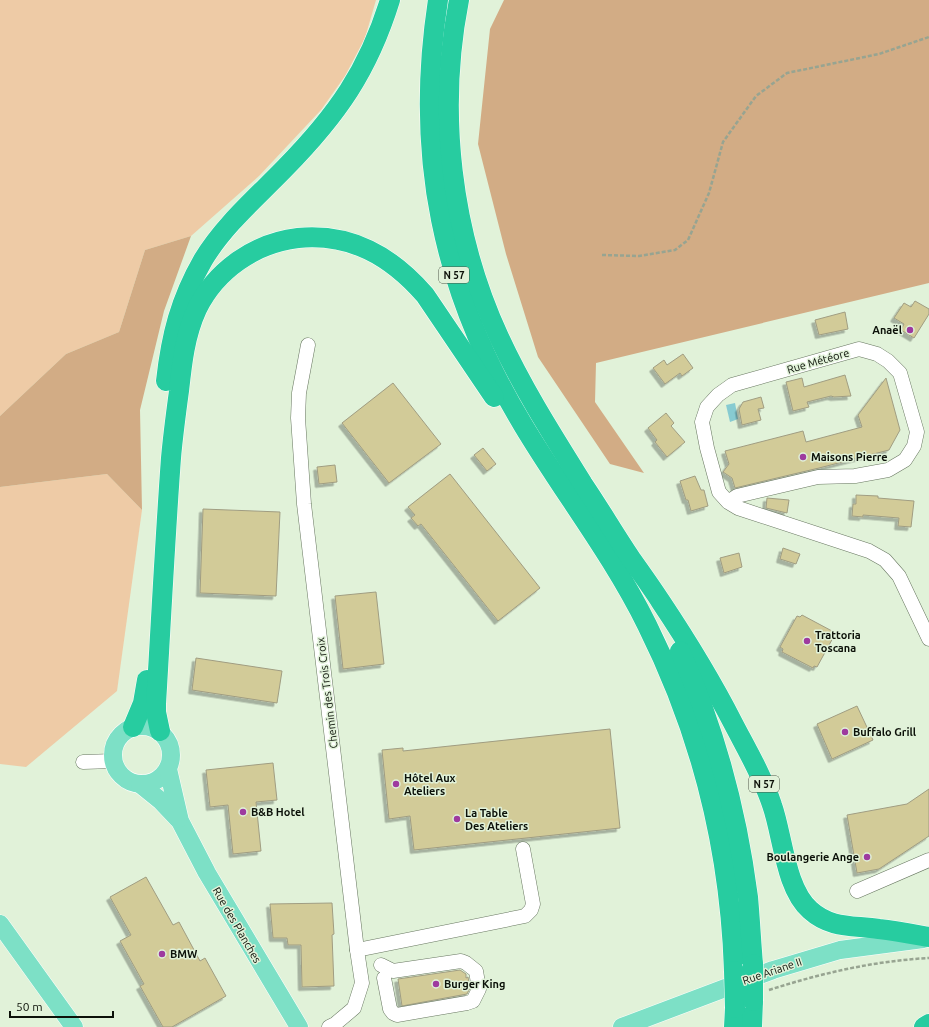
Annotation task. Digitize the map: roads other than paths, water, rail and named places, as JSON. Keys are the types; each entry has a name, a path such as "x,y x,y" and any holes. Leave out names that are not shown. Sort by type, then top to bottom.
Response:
{"highway":[{"path":"133,727 143,703 147,684 151,642 162,422 170,346 179,315 193,278 215,243 244,209 317,134 342,103 368,59 390,0"},
{"name":"N 57","path":"438,0 430,63 430,139 432,174 438,210 453,273 466,311 493,372 524,428 607,555 646,623 666,664 684,711 700,757 711,798 725,869 733,932 734,1017"},
{"name":"N 57","path":"459,0 450,64 450,139 460,218 473,266 493,322 523,386 632,561 659,608 680,652 700,700 716,748 730,798 741,850 748,898 753,964 758,996 752,1027"},
{"path":"160,731 156,704 169,491 174,428 184,348 193,318 208,291 230,267 258,249 292,239 317,237 332,238 347,241 371,251 384,258 405,274 425,295 484,383 584,520"},
{"name":"N 57","path":"632,561 660,600 687,643 731,719 764,783 779,826 796,892 802,902 816,915 823,919 845,926 875,928 929,938"},
{"path":"924,1027 929,1024"}],"main road":[{"path":"141,725 150,726 160,731 169,743 171,751 171,760 163,776 148,784 130,782 122,777 116,770 112,752 114,744 119,736 125,730 141,725"},
{"path":"168,768 180,822"},
{"path":"140,784 161,801 180,822"},
{"name":"Rue des Planches","path":"180,822 207,874 298,1027"},
{"path":"0,924 74,1027"},
{"name":"Rue Ariane II","path":"622,1027 773,970 825,954 840,950 929,938"}],"street":[{"name":"Chemin des Trois Croix","path":"308,345 299,393 298,418 304,504 356,950 373,970 362,983 354,1008 335,1024 329,1027"},
{"name":"Rue Météore","path":"859,349 877,354 888,361 900,372 917,432 914,446 905,460 888,470 855,476 818,477 737,496 728,502 719,492 707,448 702,422 707,407 718,395 732,385 859,349"},
{"path":"728,502 738,508 869,551 885,560 899,576 929,639"},
{"path":"83,762 113,761"},
{"path":"356,950 525,916 531,910 533,904 523,849"},
{"path":"857,891 929,860"},
{"path":"461,961 476,971 479,989 473,1001 467,1003 393,1014 373,970 393,971 461,961"}],"water":[{"path":"735,403 738,419 730,422 726,405"}],"place":[{"name":"Anaël","path":"910,330"},
{"name":"Maisons Pierre","path":"803,457"},
{"name":"Trattoria Toscana","path":"807,641"},
{"name":"Buffalo Grill","path":"845,732"},
{"name":"Hôtel Aux Ateliers","path":"396,784"},
{"name":"B&B Hotel","path":"243,812"},
{"name":"La Table Des Ateliers","path":"457,819"},
{"name":"Boulangerie Ange","path":"867,857"},
{"name":"BMW","path":"162,954"},
{"name":"Burger King","path":"436,984"}]}
